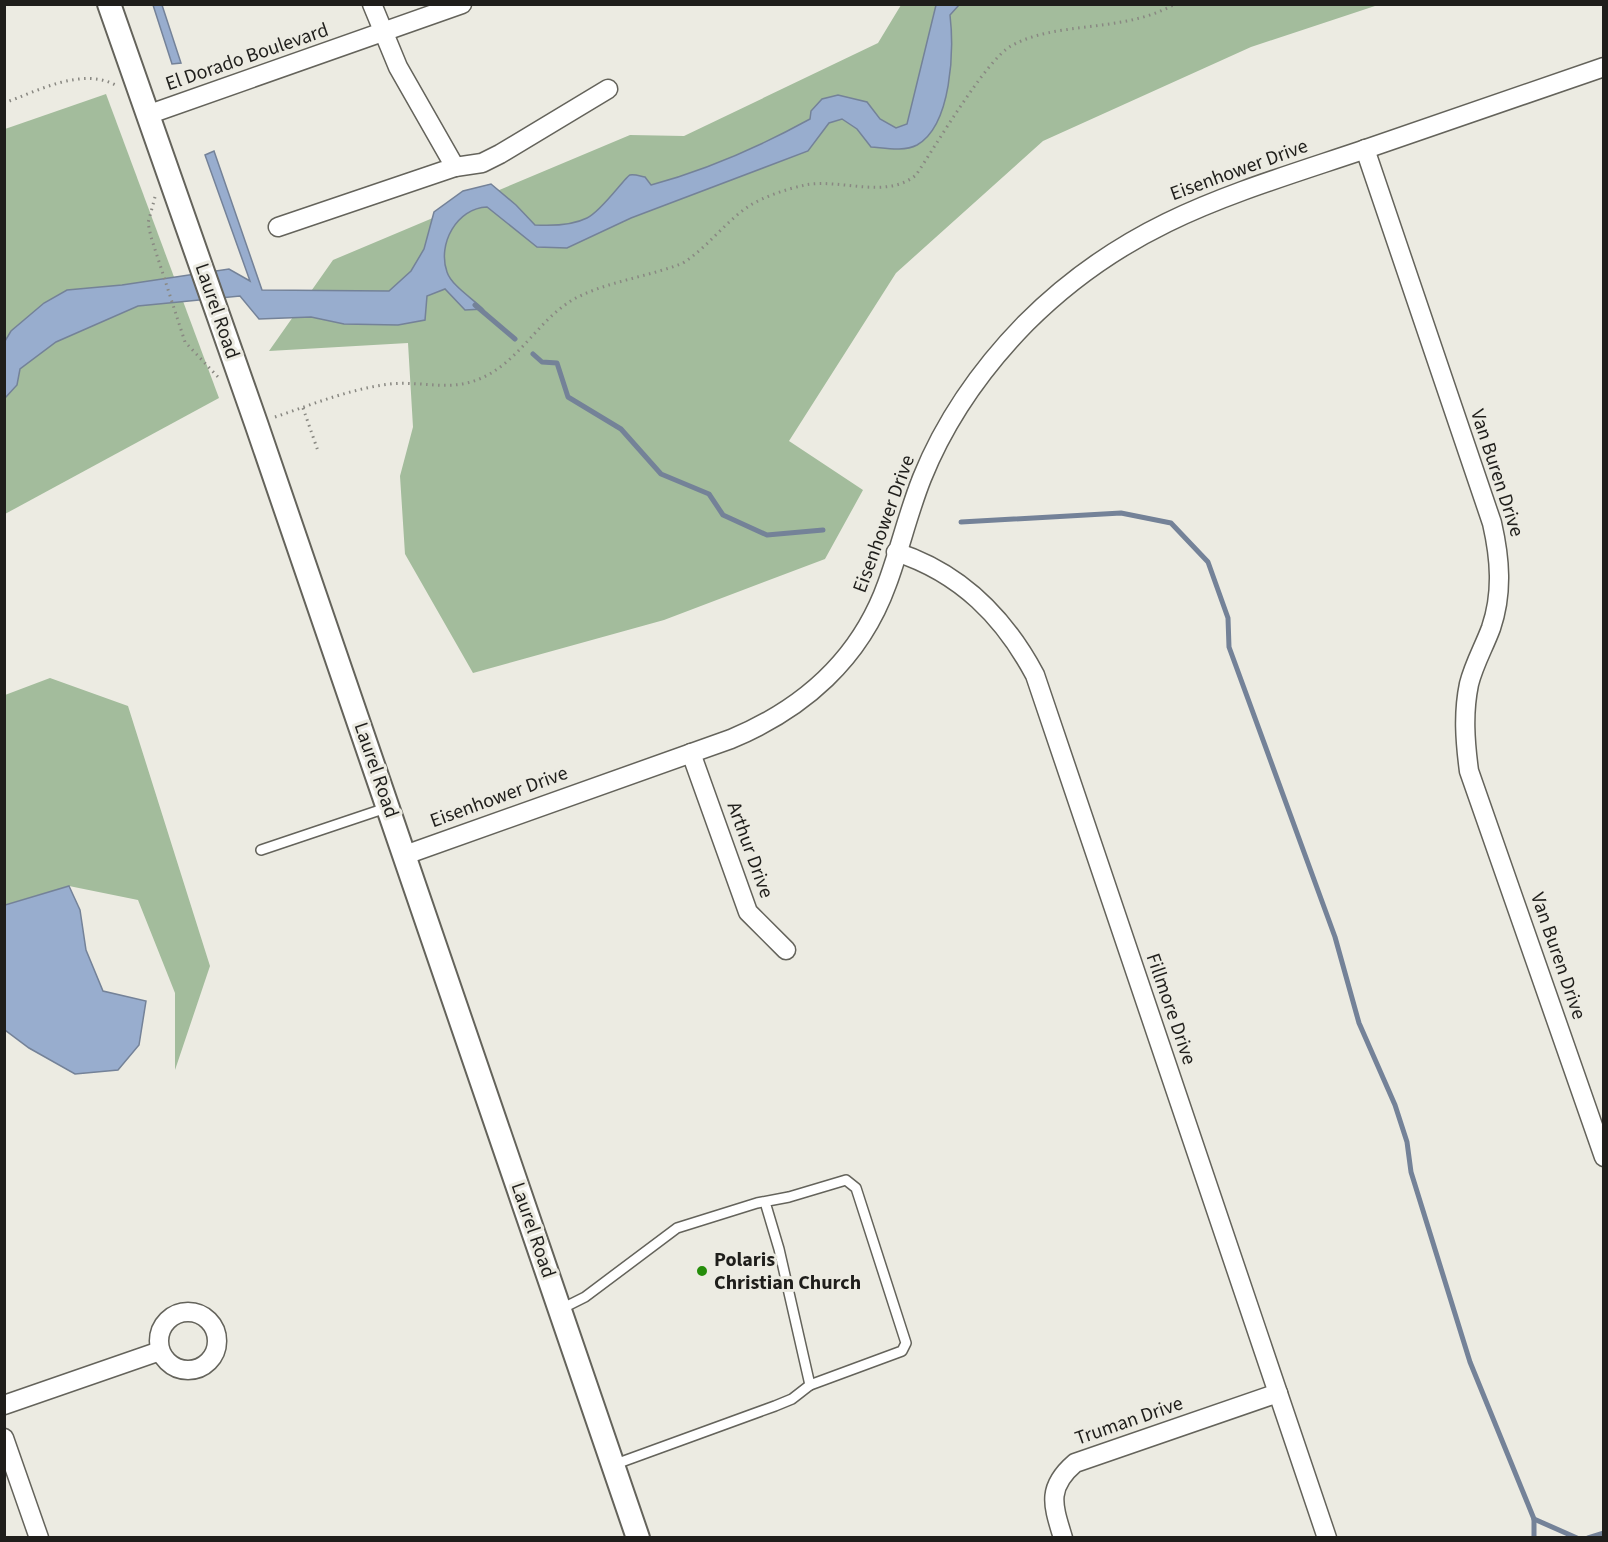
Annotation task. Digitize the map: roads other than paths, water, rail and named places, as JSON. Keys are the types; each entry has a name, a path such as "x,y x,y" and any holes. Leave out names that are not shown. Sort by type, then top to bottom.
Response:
{"street":[{"name":"Laurel Road","path":"109,4 389,807 638,1538"},
{"path":"372,4 398,67 455,167"},
{"name":"El Dorado Boulevard","path":"147,115 384,34 462,4"},
{"name":"Eisenhower Drive","path":"405,855 740,735 777,717 811,694 837,669 859,641 876,611 923,475 967,396 1001,351 1057,294 1102,259 1170,219 1211,201 1604,67"},
{"path":"278,227 455,167 482,163 608,89"},
{"name":"Van Buren Drive","path":"1365,149 1492,523 1498,551 1497,602 1470,683 1465,711 1465,739 1469,771 1604,1157"},
{"name":"Fillmore Drive","path":"896,552 937,569 963,586 986,606 1020,648 1035,675 1326,1538"},
{"name":"Arthur Drive","path":"691,753 748,912 786,950"},
{"path":"4,1405 160,1352"},
{"name":"Truman Drive","path":"1063,1538 1053,1508 1053,1496 1063,1473 1075,1463 1278,1393"},
{"path":"4,1438 39,1538"}],"lane":[{"path":"261,850 389,807"},
{"path":"561,1310 585,1297 677,1228 846,1180 856,1188 906,1343 902,1351 810,1385 792,1399 775,1406 614,1465"},
{"path":"765,1202 779,1249 810,1385"}],"water":[{"path":"153,5 162,5 181,63 172,64"},
{"path":"936,5 959,5 950,15 951,66 944,104 937,121 929,135 917,145 900,149 871,147 857,129 842,119 829,123 808,151 631,218 567,248 537,247 487,207 476,209 467,214 452,229 447,239 445,261 449,277 483,309 465,310 445,289 427,296 425,320 398,325 344,324 311,317 259,319 240,296 138,306 56,342 20,369 17,385 5,398 5,341 11,331 44,303 67,290 122,285 229,269 250,281 205,155 214,151 262,290 389,291 411,271 424,249 434,212 463,191 491,184 535,225 568,224 581,221 593,214 630,175 645,177 651,185 712,165 810,119 811,111 822,99 838,95 867,102 880,119 896,128 907,124"},
{"path":"69,886 80,910 86,950 103,991 146,1001 139,1045 118,1070 75,1074 29,1048 5,1030 5,905"}],"waterway":[{"path":"475,305 515,339"},
{"path":"533,354 542,362 557,363 568,397 621,429 661,474 709,494 723,515 767,535 823,530"},
{"path":"961,522 1121,513 1171,523 1208,562 1228,618 1229,647 1335,937 1359,1023 1395,1105 1407,1142 1411,1172 1470,1362 1534,1519 1534,1538"},
{"path":"1534,1519 1577,1538"},
{"path":"1588,1538 1604,1533"}],"place":[{"name":"Polaris Christian Church","path":"702,1271"}]}
